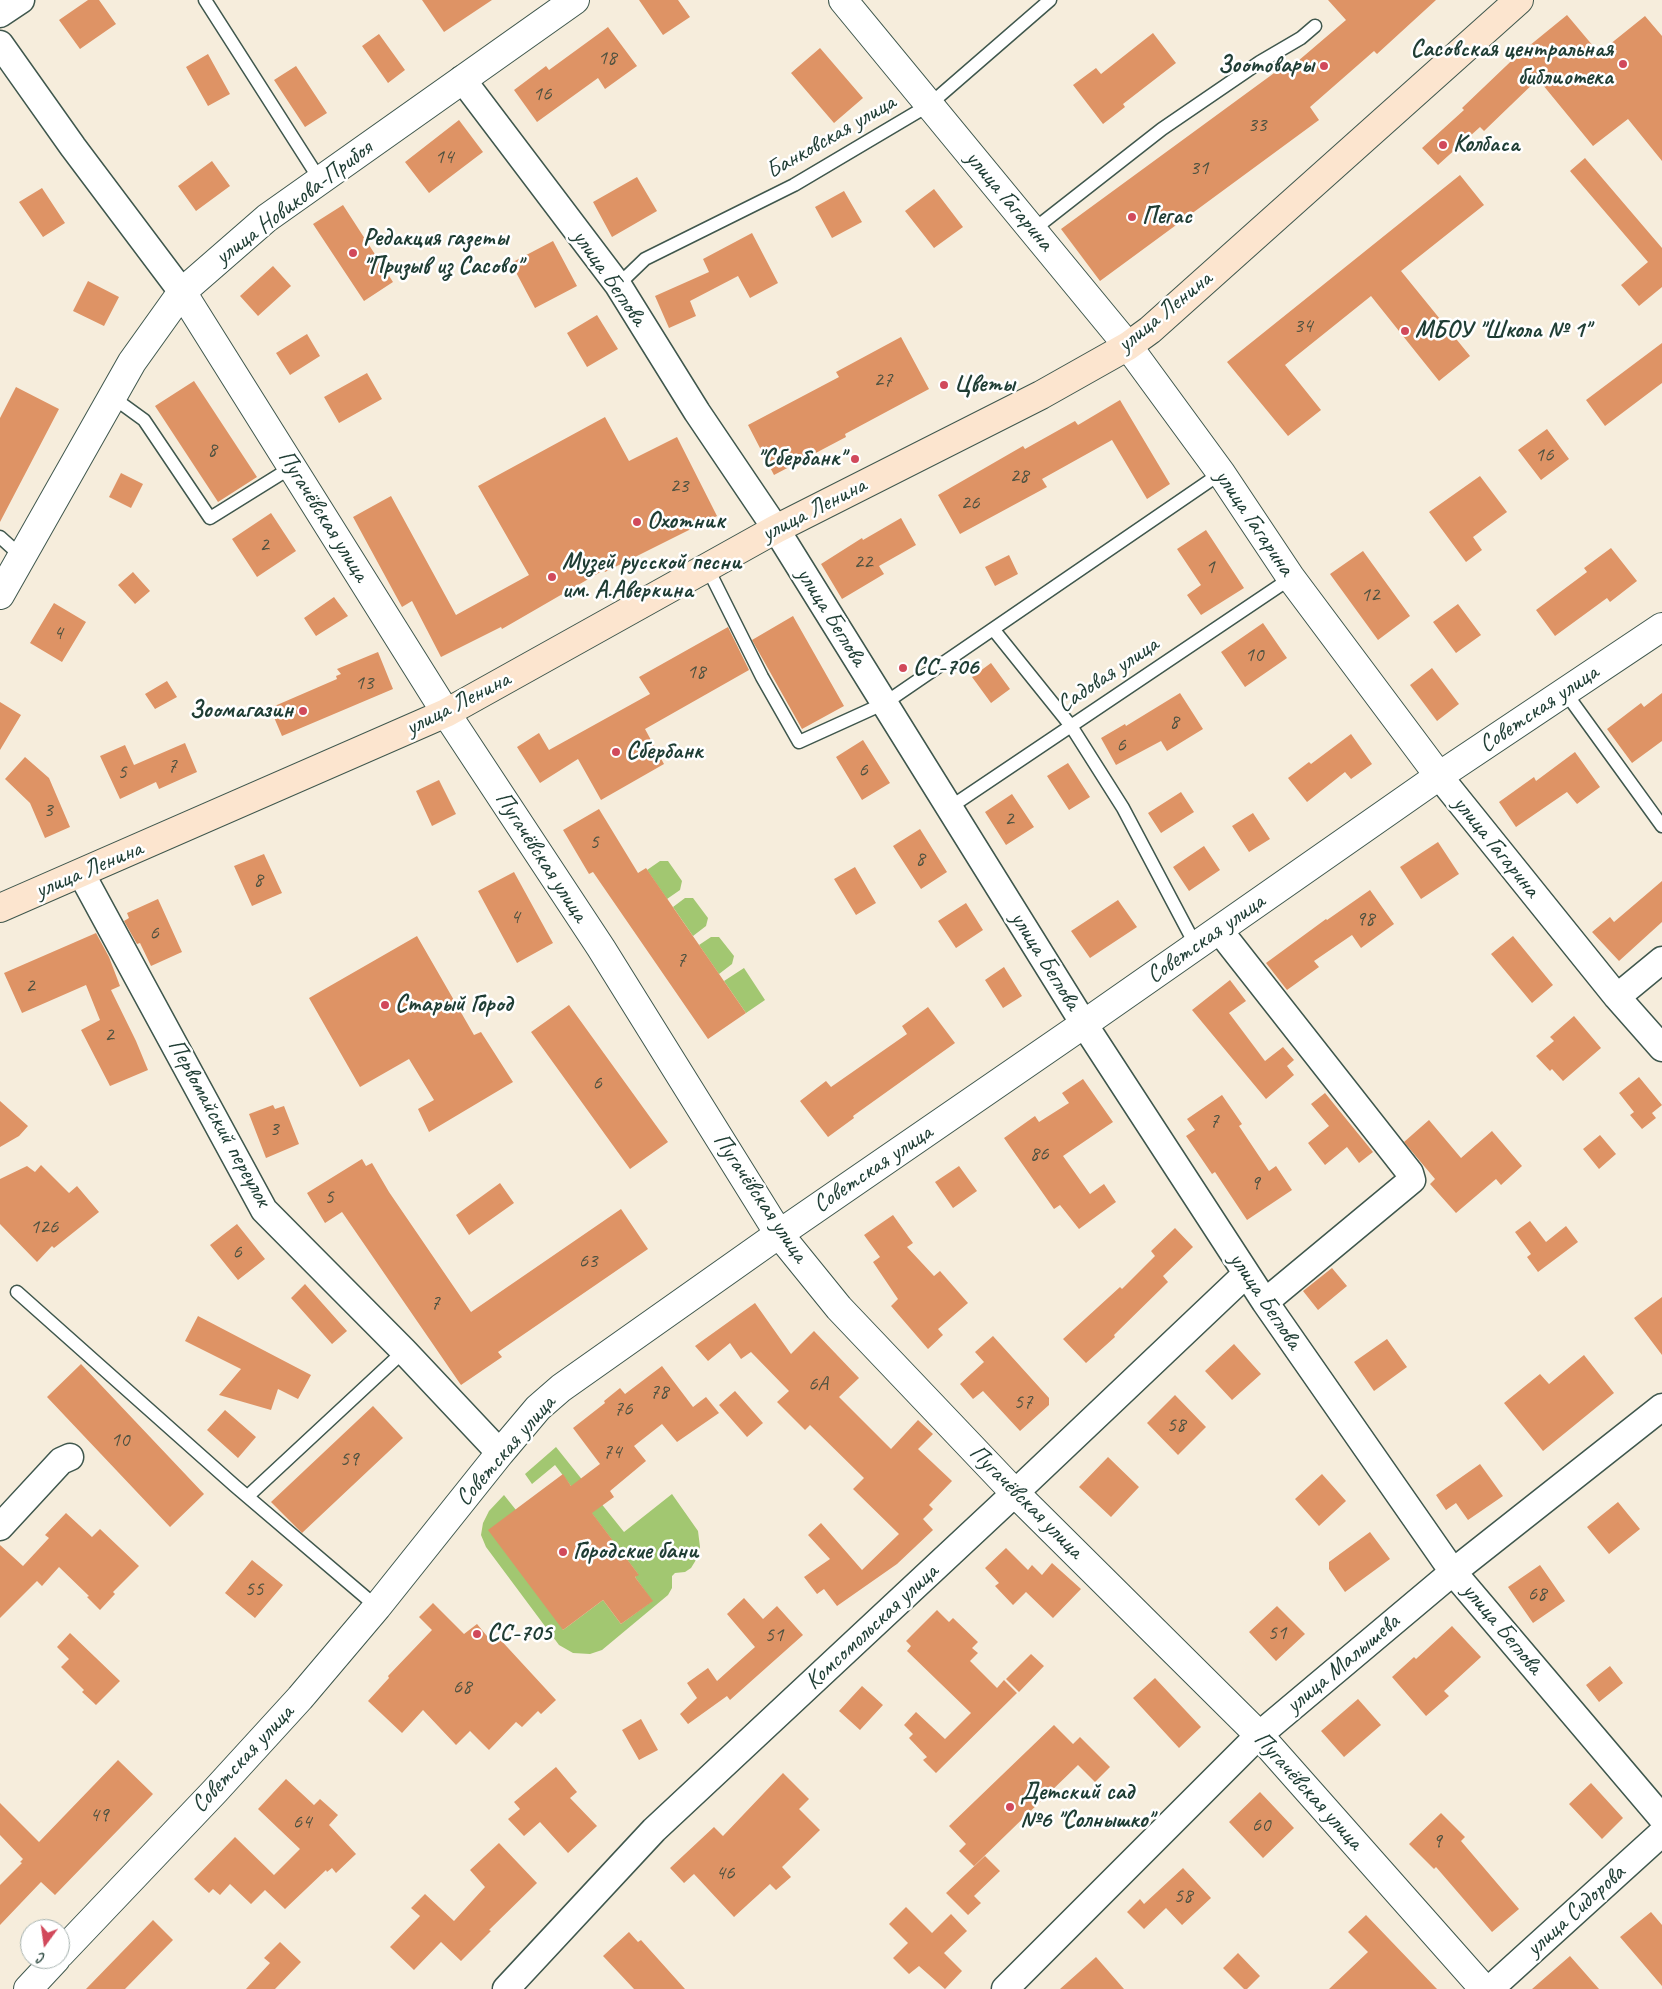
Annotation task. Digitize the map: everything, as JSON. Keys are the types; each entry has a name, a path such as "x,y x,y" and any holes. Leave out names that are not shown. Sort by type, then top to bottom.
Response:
{"main road":[{"name":"улица Ленина","path":"0,908 446,713 776,529 1041,394 1128,346 1150,330 1519,0"}],"street":[{"path":"0,14 21,0"},
{"name":"улица Новикова-Прибоя","path":"0,595 111,396 132,362 182,292 267,218 575,0"},
{"name":"улица Гагарина","path":"843,0 1128,346 1220,473 1291,578 1439,776 1617,997 1662,1048"},
{"path":"0,44 73,147 182,292"},
{"name":"улица Беглова","path":"462,79 618,285 696,412 776,529 1084,1024 1265,1302 1453,1572 1662,1818"},
{"name":"Пугачёвская улица","path":"182,292 446,713 601,948 779,1234 838,1308 1016,1493 1259,1735 1484,1989"},
{"name":"Советская улица","path":"70,1943 215,1791 300,1698 377,1607 500,1453 538,1408 561,1388 779,1234 1439,776 1662,627"},
{"name":"Первомайский переулок","path":"81,873 264,1210 404,1351 500,1453"},
{"path":"1219,930 1410,1173 1412,1180 1265,1302"},
{"path":"1617,997 1662,960"},
{"name":"Комсомольская улица","path":"506,1989 654,1830 1016,1493 1246,1274"},
{"name":"улица Малышева","path":"1004,1989 1259,1735 1453,1572 1662,1408"},
{"path":"0,1527 61,1461 70,1457"},
{"name":"улица Сидорова","path":"1490,1989 1662,1833"},
{"path":"28,1989 47,1969"}],"lane":[{"path":"205,0 320,180"},
{"name":"Банковская улица","path":"618,285 645,259 794,185 929,105 1050,0"},
{"path":"1033,230 1162,129 1260,62 1302,38 1315,26"},
{"path":"111,396 144,420 210,518 292,467"},
{"path":"706,567 762,677 799,742 885,703 1220,473"},
{"path":"0,537 21,556"},
{"name":"Садовая улица","path":"949,808 1291,578"},
{"path":"993,629 1071,726 1124,808 1196,946"},
{"path":"1565,692 1662,826"},
{"path":"17,1292 377,1607"},
{"path":"248,1496 404,1351"}],"green space":[{"path":"660,861 668,861 682,881 680,890 667,899 647,870"},
{"path":"685,898 693,898 708,918 706,926 693,936 673,907"},
{"path":"711,937 719,937 734,956 732,964 719,974 699,945"},
{"path":"744,968 765,1000 746,1013 724,981"},
{"path":"556,1447 624,1532 672,1494 698,1531 699,1555 691,1568 685,1572 675,1573 672,1576 672,1588 668,1595 602,1650 590,1654 573,1653 559,1645 486,1547 481,1535 483,1523 489,1511 504,1495 516,1510 563,1630 603,1600 621,1624 652,1601 635,1577 638,1574 555,1465 532,1484 525,1474"}],"building":[{"path":"88,0 99,0 116,24 80,49 59,20"},
{"path":"422,0 492,0 444,32"},
{"path":"639,0 678,0 690,17 663,35"},
{"path":"1328,0 1436,0 1377,54 1374,51 1310,107 1319,120 1100,281 1061,229 1281,68 1284,73 1346,20"},
{"path":"1567,15 1599,53 1645,16 1662,36 1662,161 1628,119 1593,146 1538,79 1484,131 1480,127 1438,165 1422,148 1464,110 1462,108 1528,45"},
{"path":"608,27 637,66 605,89 598,78 537,122 514,90 546,66 549,70"},
{"path":"1153,33 1176,63 1123,104 1125,107 1103,124 1073,85 1096,68 1101,74"},
{"path":"379,34 405,70 388,83 362,46"},
{"path":"820,48 863,98 834,123 791,73"},
{"path":"208,54 230,94 208,106 186,67"},
{"path":"296,66 327,113 305,127 274,80"},
{"path":"459,120 483,152 429,193 405,162"},
{"path":"1585,158 1662,248 1662,287 1639,306 1621,285 1648,262 1570,171"},
{"path":"212,161 230,186 196,211 178,186"},
{"path":"1460,175 1484,205 1401,271 1470,356 1439,381 1371,296 1285,365 1321,410 1288,436 1227,362"},
{"path":"637,177 657,211 612,237 593,202"},
{"path":"42,188 65,223 43,237 19,202"},
{"path":"934,189 963,227 934,248 905,211"},
{"path":"844,191 862,222 832,238 815,207"},
{"name":"Редакция газеты \"Призыв из Сасово\"","path":"343,205 393,282 364,301 313,224"},
{"path":"752,233 778,283 750,298 738,276 690,301 696,316 669,328 655,296 709,272 703,259"},
{"path":"553,241 577,286 535,308 511,263"},
{"path":"273,266 291,286 258,316 240,296"},
{"path":"88,281 119,297 104,326 73,311"},
{"path":"597,315 618,349 587,367 567,333"},
{"path":"307,334 320,356 290,375 276,353"},
{"path":"901,337 929,389 845,434 846,437 774,475 748,425 839,377 836,372"},
{"path":"1662,343 1662,383 1605,426 1586,400"},
{"path":"367,373 382,399 339,423 324,397"},
{"path":"194,381 257,477 218,502 155,406"},
{"path":"16,387 59,409 0,522 0,418"},
{"path":"1120,400 1170,484 1147,499 1112,440 1042,479 1047,487 960,534 938,495 1023,446 1025,449 1075,421 1078,425"},
{"path":"605,417 629,461 677,437 717,516 605,572 604,570 502,629 501,627 441,657 412,601 402,607 353,517 391,496 456,615 529,575 478,486"},
{"path":"1547,429 1569,459 1541,480 1518,450"},
{"path":"121,473 143,484 131,508 109,497"},
{"path":"1480,476 1507,512 1473,537 1482,550 1466,562 1429,512"},
{"path":"271,513 296,551 257,577 232,539"},
{"path":"901,518 916,545 879,566 884,574 842,599 821,564 862,538 863,540"},
{"path":"1206,530 1244,588 1201,615 1187,595 1201,585 1177,549"},
{"path":"1611,548 1637,581 1610,602 1607,598 1555,636 1536,610 1587,572 1584,568"},
{"path":"1363,551 1410,616 1378,640 1330,574"},
{"path":"1009,555 1018,574 995,586 985,567"},
{"path":"133,572 150,591 135,604 118,585"},
{"path":"334,597 348,616 316,636 304,618"},
{"path":"54,603 86,622 62,662 30,643"},
{"path":"1458,604 1481,635 1456,653 1433,622"},
{"path":"793,616 844,706 802,729 752,640"},
{"path":"1263,623 1287,658 1245,687 1221,652"},
{"path":"728,627 749,670 645,729 664,764 601,800 578,759 540,783 517,747 539,733 549,750 650,694 639,677"},
{"path":"378,652 393,689 282,736 270,708 337,679 336,676 341,674 337,669"},
{"path":"991,663 1010,689 991,703 972,677"},
{"path":"1432,668 1459,704 1437,721 1410,685"},
{"path":"167,681 177,697 155,709 145,694"},
{"path":"1180,693 1203,729 1167,751 1161,741 1116,765 1101,738 1125,724 1126,726"},
{"path":"1662,693 1662,741 1632,763 1607,729 1641,703 1644,707"},
{"path":"0,702 21,715 0,750"},
{"path":"1351,734 1372,764 1351,779 1345,772 1307,802 1288,778 1309,762 1311,764"},
{"path":"863,740 890,783 862,800 836,757"},
{"path":"185,743 197,772 159,789 156,782 120,799 100,756 125,745 134,765"},
{"path":"1575,752 1600,787 1577,804 1567,792 1516,827 1499,802 1534,777 1536,781"},
{"path":"25,757 49,778 70,827 45,838 30,803 5,779"},
{"path":"1068,763 1090,797 1069,810 1047,776"},
{"path":"439,780 456,814 432,826 416,791"},
{"path":"1181,792 1194,812 1161,833 1148,813"},
{"path":"1012,794 1034,827 1006,845 985,812"},
{"path":"599,809 638,873 646,868 746,1013 708,1039 593,872 589,874 563,830"},
{"path":"1253,813 1270,839 1249,852 1232,826"},
{"path":"920,829 947,872 921,889 893,846"},
{"path":"1438,842 1459,874 1421,899 1400,867"},
{"path":"1204,846 1220,870 1189,891 1173,867"},
{"path":"264,854 282,893 252,906 234,866"},
{"path":"855,867 876,903 856,915 834,879"},
{"path":"514,872 553,943 517,963 478,891"},
{"path":"1662,881 1662,922 1619,961 1592,932 1610,917 1614,922"},
{"path":"1370,890 1394,924 1361,948 1352,935 1314,961 1319,967 1287,990 1266,963 1326,919"},
{"path":"158,899 182,952 151,966 140,943 137,944 124,921 129,918 127,913"},
{"path":"1118,900 1137,927 1090,958 1071,931"},
{"path":"966,903 983,930 956,948 938,921"},
{"path":"96,933 109,957 120,986 111,990 148,1070 110,1086 81,1030 100,1020 86,985 22,1013 4,973"},
{"name":"Старый Город","path":"417,936 474,1035 481,1032 513,1082 429,1132 418,1109 434,1100 409,1059 360,1087 309,998"},
{"path":"1513,936 1553,985 1532,1003 1491,954"},
{"path":"1004,967 1022,996 1003,1008 985,980"},
{"path":"1230,980 1246,1001 1229,1013 1265,1061 1283,1047 1294,1060 1287,1066 1294,1075 1266,1099 1192,1010"},
{"path":"569,1005 668,1142 630,1169 531,1032"},
{"path":"928,1007 955,1043 853,1116 854,1118 828,1137 800,1101 826,1081 831,1087 907,1034 902,1026"},
{"path":"1574,1016 1601,1048 1563,1081 1536,1056 1554,1041 1550,1037"},
{"path":"1639,1077 1662,1105 1652,1113 1656,1118 1642,1129 1630,1115 1634,1112 1619,1093"},
{"path":"1083,1079 1113,1122 1063,1156 1090,1194 1104,1184 1116,1202 1079,1229 1060,1205 1054,1209 1004,1138 1035,1116 1039,1122 1069,1103 1062,1093"},
{"path":"1325,1093 1373,1152 1359,1163 1347,1147 1325,1165 1308,1143 1329,1126 1311,1104"},
{"path":"1222,1095 1242,1124 1239,1126 1269,1171 1276,1166 1292,1190 1247,1220 1215,1172 1212,1174 1186,1136 1195,1130 1187,1119"},
{"path":"0,1101 28,1126 19,1136 0,1147"},
{"path":"273,1105 275,1109 284,1106 299,1144 266,1158 249,1114"},
{"path":"1429,1120 1461,1158 1492,1131 1522,1166 1501,1185 1496,1179 1456,1213 1430,1184 1435,1179 1404,1142"},
{"path":"1600,1135 1616,1154 1599,1169 1583,1149"},
{"path":"362,1159 366,1166 372,1163 389,1192 471,1312 621,1209 648,1249 498,1352 502,1357 461,1385 342,1212 325,1223 307,1193"},
{"path":"41,1165 69,1193 77,1186 99,1212 54,1248 52,1246 37,1262 0,1224 0,1179 27,1166 35,1172"},
{"path":"959,1166 977,1191 953,1208 935,1182"},
{"path":"500,1183 514,1203 469,1235 456,1215"},
{"path":"893,1215 913,1243 907,1247 934,1276 940,1271 968,1303 938,1329 943,1335 928,1349 891,1306 898,1299 873,1262 880,1257 864,1235"},
{"path":"1530,1221 1546,1242 1566,1226 1578,1242 1538,1272 1527,1257 1531,1254 1515,1232"},
{"path":"237,1224 265,1259 238,1280 210,1245"},
{"path":"1175,1228 1193,1247 1163,1276 1168,1282 1114,1335 1115,1337 1086,1363 1063,1339 1120,1287 1122,1289 1155,1256 1151,1251"},
{"path":"1332,1268 1347,1286 1318,1310 1303,1291"},
{"path":"305,1284 347,1331 332,1344 291,1298"},
{"path":"1662,1297 1662,1355 1634,1318"},
{"path":"755,1303 791,1354 814,1331 859,1378 839,1397 891,1449 918,1420 933,1434 918,1449 952,1481 929,1505 933,1509 923,1519 933,1530 897,1564 837,1606 824,1589 817,1594 804,1577 830,1559 808,1535 821,1523 862,1570 899,1534 853,1489 864,1478 810,1425 805,1430 777,1402 789,1391 751,1352 741,1359 730,1343 708,1361 695,1346"},
{"path":"198,1316 311,1375 298,1399 278,1389 271,1410 219,1395 241,1369 185,1341"},
{"path":"993,1336 1049,1398 1049,1405 1020,1431 983,1391 973,1399 960,1384 984,1362 975,1352"},
{"path":"1387,1339 1407,1367 1374,1391 1354,1362"},
{"path":"1234,1344 1261,1374 1232,1400 1205,1371"},
{"path":"1584,1355 1614,1393 1543,1451 1504,1403 1540,1374 1549,1384"},
{"path":"81,1364 204,1494 170,1527 47,1397"},
{"name":"Городские бани","path":"662,1366 693,1407 706,1397 719,1413 677,1442 662,1424 634,1446 646,1461 610,1491 614,1497 592,1513 639,1575 635,1577 653,1601 621,1624 603,1600 563,1630 488,1530 563,1474 571,1486 600,1464 573,1428 605,1403 604,1401 620,1388 625,1394"},
{"path":"735,1391 763,1423 747,1437 719,1405"},
{"path":"1175,1395 1206,1427 1178,1455 1147,1423"},
{"path":"373,1406 403,1438 302,1533 271,1502"},
{"path":"225,1410 256,1437 238,1458 207,1430"},
{"path":"1108,1457 1139,1487 1111,1517 1079,1487"},
{"path":"1480,1464 1503,1496 1468,1520 1456,1503 1446,1510 1436,1495"},
{"path":"1322,1474 1346,1501 1319,1526 1295,1499"},
{"path":"1618,1502 1640,1529 1609,1554 1587,1527"},
{"path":"66,1513 92,1537 100,1529 139,1566 113,1592 115,1594 100,1610 87,1597 89,1596 59,1567 42,1586 37,1581 0,1618 0,1545 23,1566 49,1538 45,1535"},
{"path":"1370,1532 1390,1559 1345,1592 1329,1569 1329,1562"},
{"path":"1006,1548 1028,1570 1032,1565 1042,1575 1052,1563 1081,1589 1053,1618 1026,1592 1013,1605 995,1586 999,1583 985,1568"},
{"path":"252,1560 283,1585 255,1618 225,1593"},
{"path":"1540,1565 1565,1601 1533,1623 1508,1587"},
{"path":"744,1598 763,1619 777,1606 803,1635 730,1700 727,1696 688,1724 680,1714 697,1698 687,1683 708,1668 717,1681 755,1647 727,1614"},
{"path":"433,1603 464,1634 477,1624 491,1641 497,1636 556,1700 541,1714 538,1711 522,1727 516,1722 489,1750 470,1731 456,1745 423,1710 402,1733 368,1701 389,1678 388,1676 432,1630 419,1617"},
{"path":"1277,1606 1305,1634 1276,1661 1249,1632"},
{"path":"937,1610 949,1622 953,1618 978,1642 972,1648 978,1653 970,1661 997,1688 1004,1680 1017,1693 936,1773 923,1760 927,1757 909,1738 913,1734 904,1725 916,1712 945,1739 971,1713 907,1651 911,1646 906,1641"},
{"path":"1452,1626 1481,1657 1444,1691 1449,1696 1426,1716 1392,1677 1414,1657 1416,1659"},
{"path":"70,1633 120,1681 96,1705 61,1667 69,1659 57,1647"},
{"path":"1031,1654 1044,1666 1019,1692 1006,1679"},
{"path":"1610,1666 1623,1683 1599,1702 1586,1685"},
{"path":"1155,1678 1201,1727 1179,1748 1133,1698"},
{"path":"862,1686 883,1705 860,1730 839,1711"},
{"path":"1358,1699 1381,1725 1344,1757 1321,1731"},
{"path":"641,1719 658,1750 639,1760 622,1730"},
{"path":"1054,1725 1073,1744 1080,1737 1110,1767 1095,1782 1078,1765 974,1866 959,1851 966,1844 949,1826"},
{"path":"118,1760 153,1794 55,1895 41,1882 0,1925 0,1885 22,1863 20,1862 23,1859 0,1835 0,1803 39,1842"},
{"path":"556,1767 577,1792 570,1798 597,1826 568,1853 540,1822 524,1836 508,1819 520,1809 514,1802"},
{"path":"783,1773 809,1799 799,1809 820,1830 782,1867 791,1877 776,1890 770,1884 734,1917 694,1874 684,1883 670,1868 714,1827 723,1836"},
{"path":"286,1779 314,1805 320,1799 338,1815 329,1825 356,1854 336,1873 332,1868 327,1872 326,1870 285,1909 265,1890 251,1904 230,1884 220,1895 213,1889 209,1893 194,1879 235,1837 274,1875 300,1849 258,1809"},
{"path":"1591,1783 1623,1818 1602,1839 1569,1804"},
{"path":"1260,1792 1294,1828 1263,1858 1229,1822"},
{"path":"1441,1813 1465,1837 1461,1841 1519,1909 1492,1932 1436,1867 1434,1869 1409,1844"},
{"path":"499,1843 537,1883 489,1930 491,1931 461,1961 441,1942 414,1970 390,1947 420,1916 411,1908 425,1894 454,1921 485,1887 470,1870"},
{"path":"985,1856 1000,1871 974,1896 981,1903 968,1915 946,1893"},
{"path":"1183,1868 1211,1898 1182,1925 1166,1908 1144,1929 1127,1912 1140,1899 1144,1904"},
{"path":"906,1907 932,1933 951,1914 967,1931 944,1953 962,1971 945,1989 919,1966 909,1974 893,1958 908,1943 889,1924"},
{"path":"1651,1912 1662,1925 1662,1986 1620,1937"},
{"path":"1366,1915 1437,1989 1329,1989 1368,1952 1348,1932"},
{"path":"153,1920 173,1940 125,1989 86,1989"},
{"path":"629,1932 638,1942 641,1940 685,1989 634,1989 603,1956"},
{"path":"280,1942 301,1962 275,1989 246,1989 270,1963 264,1958"},
{"path":"1238,1953 1260,1976 1247,1989 1244,1989 1223,1968"},
{"path":"1570,1956 1599,1989 1532,1989"},
{"path":"1096,1957 1124,1989 1060,1989"}],"place":[{"name":"Сасовская центральная библиотека","path":"1623,64"},
{"name":"Зоотовары","path":"1324,66"},
{"name":"Колбаса","path":"1443,145"},
{"name":"Пегас","path":"1132,217"},
{"name":"Редакция газеты \"Призыв из Сасово\"","path":"353,253"},
{"name":"МБОУ \"Школа № 1\"","path":"1405,331"},
{"name":"Цветы","path":"944,385"},
{"name":"\"Сбербанк\"","path":"855,459"},
{"name":"Охотник","path":"637,522"},
{"name":"Музей русской песни им. А.Аверкина","path":"552,577"},
{"name":"СС-706","path":"903,668"},
{"name":"Зоомагазин","path":"303,711"},
{"name":"Сбербанк","path":"616,752"},
{"name":"Старый Город","path":"385,1005"},
{"name":"Городские бани","path":"563,1552"},
{"name":"СС-705","path":"477,1634"},
{"name":"Детский сад №6 \"Солнышко\"","path":"1010,1807"}]}
